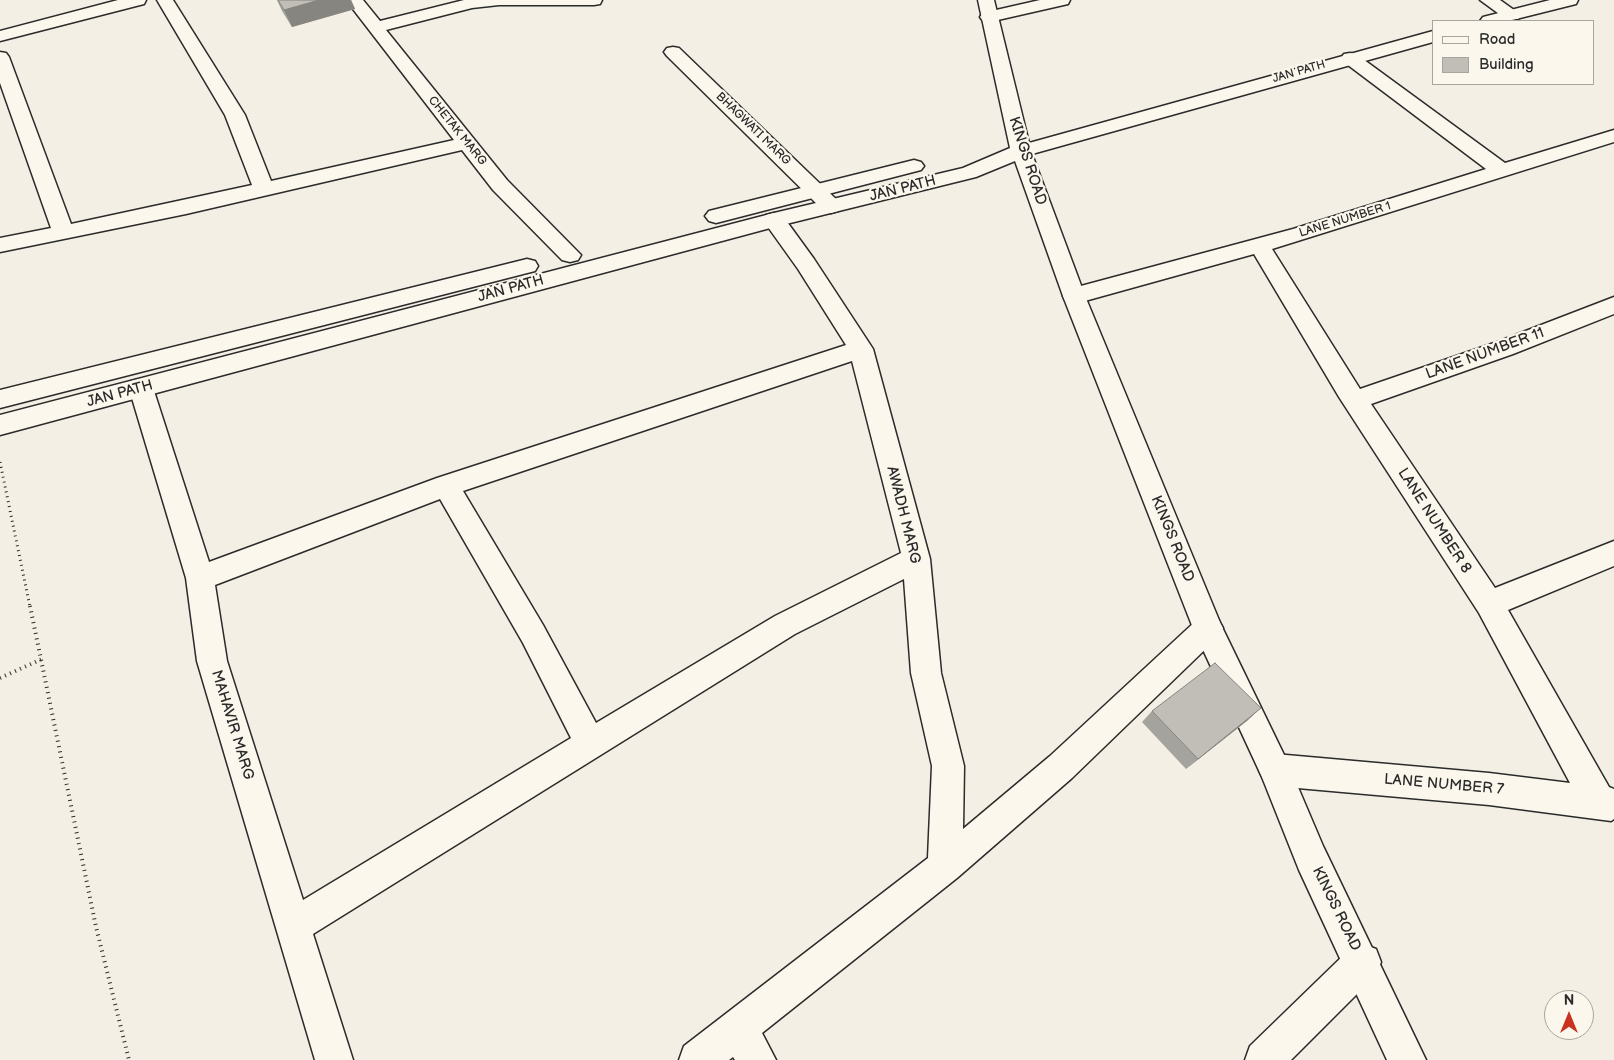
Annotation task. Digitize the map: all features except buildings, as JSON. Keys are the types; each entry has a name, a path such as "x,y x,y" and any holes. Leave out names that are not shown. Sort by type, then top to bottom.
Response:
{"street":[{"path":"0,36 138,0"},
{"path":"165,0 235,116 264,189"},
{"name":"CHETAK MARG","path":"354,0 500,185 570,255"},
{"path":"376,27 443,9 499,0 594,0"},
{"path":"988,8 1062,0"},
{"path":"1488,0 1512,15"},
{"path":"1493,20 1570,0"},
{"name":"KINGS ROAD","path":"988,8 1021,151 1074,296 1208,628 1274,770 1311,858 1363,962 1407,1060"},
{"name":"JAN PATH","path":"0,425 774,220 969,173 1021,151 1432,36"},
{"name":"BHAGWATI MARG","path":"674,52 831,206"},
{"path":"0,57 63,232"},
{"path":"1350,58 1503,172"},
{"name":"LANE NUMBER 1","path":"1074,296 1259,245 1503,172 1614,136"},
{"path":"0,245 467,144"},
{"name":"JAN PATH","path":"0,399 570,255 815,190 961,155 1021,151"},
{"name":"AWADH MARG","path":"774,220 806,264 861,349 916,559 926,673 948,766 945,866"},
{"name":"LANE NUMBER 8","path":"1259,245 1355,400 1489,604 1606,803"},
{"name":"LANE NUMBER 11","path":"1355,400 1504,348 1614,305"},
{"path":"200,578 446,486 861,349"},
{"name":"MAHAVIR MARG","path":"141,388 200,578 212,661 334,1060"},
{"path":"446,486 532,634 590,743"},
{"path":"1489,604 1614,552"},
{"path":"293,926 785,625 916,559"},
{"path":"698,1060 945,866 1061,767 1208,628"},
{"name":"LANE NUMBER 7","path":"1274,770 1489,789 1606,803"},
{"path":"1264,1060 1363,962"},
{"path":"737,1029 758,1060"}],"path":[{"path":"0,462 96,928 129,1060"},
{"path":"0,678 42,659"}]}
